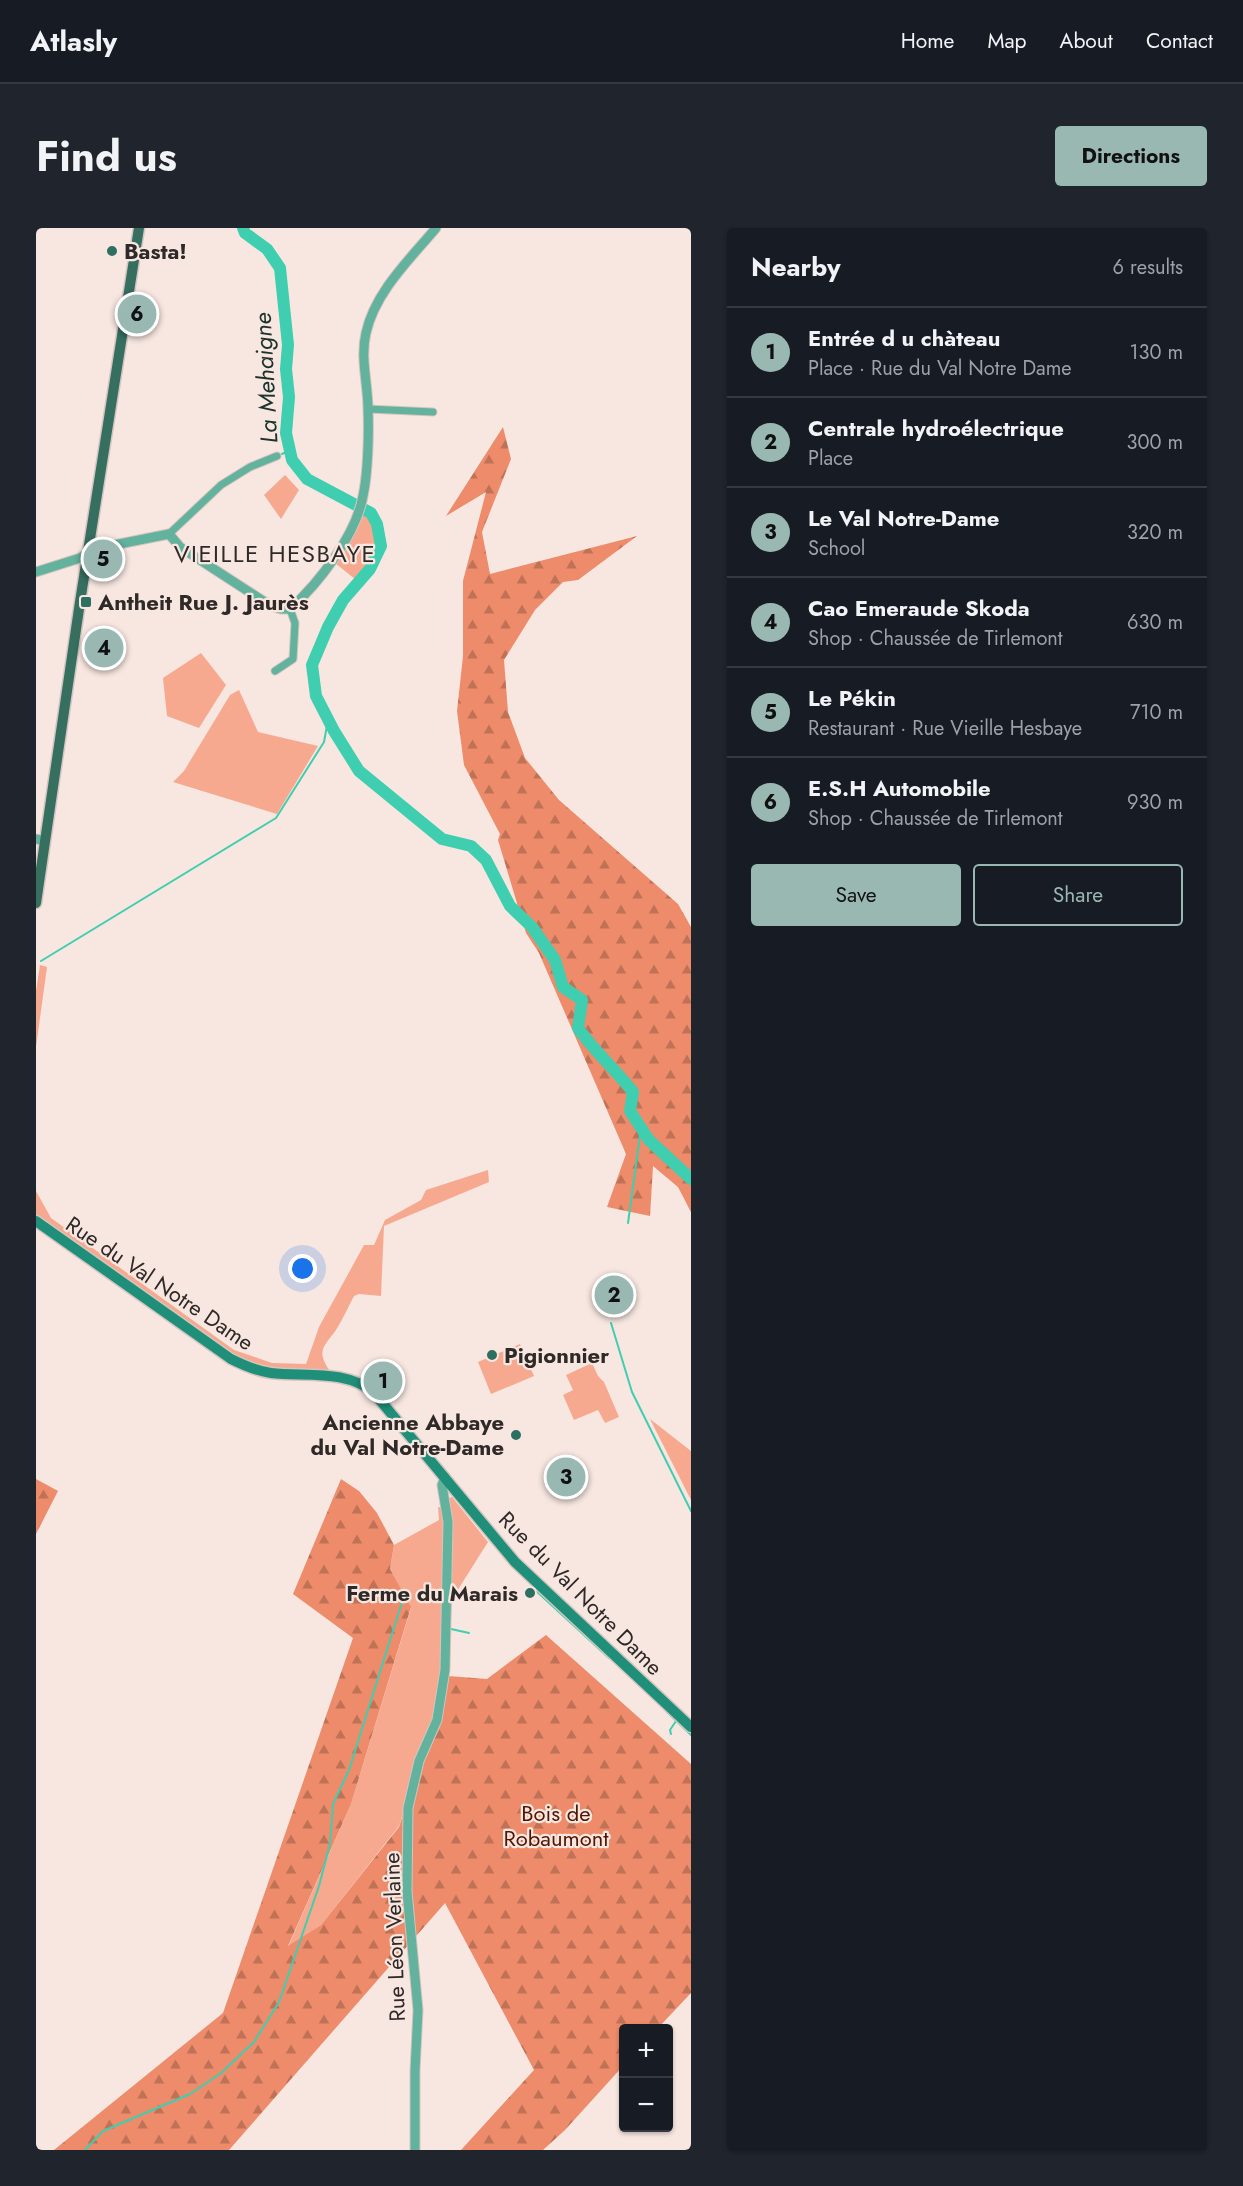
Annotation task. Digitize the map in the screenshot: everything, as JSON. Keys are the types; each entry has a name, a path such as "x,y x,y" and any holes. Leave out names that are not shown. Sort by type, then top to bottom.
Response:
{"main road":[{"path":"36,903 41,840 89,552 139,228"},
{"name":"Rue du Val Notre Dame","path":"36,1221 231,1359 262,1371 345,1378 366,1386 515,1562 691,1727"}],"street":[{"path":"169,534 180,547 271,606 281,609 290,609 322,574 340,550 363,496 369,409 363,355 372,314 389,285 436,228"},
{"path":"369,409 434,412"},
{"path":"36,572 80,558 94,549 169,534 221,485 250,467 277,456"},
{"path":"275,671 293,659 295,623 290,609"},
{"name":"Rue Léon Verlaine","path":"415,2150 418,2010 407,1891 408,1808 419,1761 441,1706 445,1670 448,1522 442,1485 445,1477"}],"shaded area":[{"path":"285,475 299,490 281,519 264,495"},
{"path":"363,513 371,521 376,538 372,555 355,579 335,563 345,550"},
{"path":"201,653 226,685 199,728 167,716 163,678"},
{"path":"239,690 258,732 318,746 277,814 173,782 184,771 230,695"},
{"path":"40,965 47,967 36,1047 36,991"},
{"path":"488,1170 489,1182 384,1226 381,1296 359,1294 354,1296 339,1326 323,1349 323,1358 330,1371 275,1368 237,1359 36,1216 36,1191 51,1218 234,1350 272,1363 306,1364 319,1327 364,1245 374,1245 385,1220 421,1200 426,1190"},
{"path":"520,1344 534,1376 491,1394 478,1362"},
{"path":"592,1363 598,1376 604,1382 619,1417 605,1423 598,1410 574,1420 563,1395 573,1390 566,1375"},
{"path":"650,1419 691,1451 691,1500"},
{"path":"452,1497 488,1542 452,1599 448,1676 399,1826 321,1925 288,1947 351,1804 411,1608 390,1569 394,1545 439,1520 438,1507 449,1509 449,1498"}],"green space":[{"path":"503,427 511,459 482,532 490,574 637,536 578,580 563,582 535,610 504,660 508,712 525,758 559,800 678,904 691,927 691,1212 678,1187 653,1166 650,1216 607,1207 626,1154 539,953 526,933 498,840 500,834 464,765 457,711 463,656 463,581 486,492 446,516"},
{"path":"36,1479 58,1491 36,1534"},
{"name":"Bois de Robaumont","path":"341,1479 359,1491 377,1513 394,1545 390,1569 411,1607 351,1804 288,1946 321,1925 399,1827 448,1676 487,1679 546,1635 691,1764 691,1993 662,2024 619,2024 619,2070 565,2130 543,2150 461,2150 534,2070 445,1903 229,2150 54,2150 223,2013 353,1638 293,1594"}],"waterway":[{"name":"La Mehaigne","path":"243,228 245,233 267,249 280,268 288,345 286,369 289,397 286,433 292,460 307,479 371,513 377,524 381,546 370,569 343,600 328,627 312,665 316,696 359,771 442,839 471,846 486,860 510,906 532,927 555,960 563,987 582,1000 578,1028 633,1092 630,1111 649,1140 691,1179"},
{"path":"282,454 290,450"},
{"path":"41,961 276,818 324,742 328,720"},
{"path":"628,1223 641,1128"},
{"path":"611,1323 632,1392 691,1511"},
{"path":"534,1589 609,1658"},
{"path":"85,2150 103,2131 190,2094 221,2073 254,2042 279,2002 319,1886 330,1844 333,1804 349,1770 403,1599"},
{"path":"451,1629 469,1633"},
{"path":"666,1711 691,1735"},
{"path":"671,1734 670,1730 676,1721"}],"place":[{"name":"Basta!","path":"112,251"},
{"name":"E.S.H Automobile","path":"137,314"},
{"name":"Le Pékin","path":"103,559"},
{"name":"Antheit Rue J. Jaurès","path":"86,602"},
{"name":"Cao Emeraude Skoda","path":"104,648"},
{"name":"Centrale hydroélectrique","path":"614,1295"},
{"name":"Pigionnier","path":"492,1355"},
{"name":"Entrée d u chàteau","path":"383,1381"},
{"name":"Ancienne Abbaye du Val Notre-Dame","path":"516,1435"},
{"name":"Le Val Notre-Dame","path":"566,1477"},
{"name":"Ferme du Marais","path":"530,1593"}],"district":[{"name":"VIEILLE HESBAYE","path":"275,554"}]}
